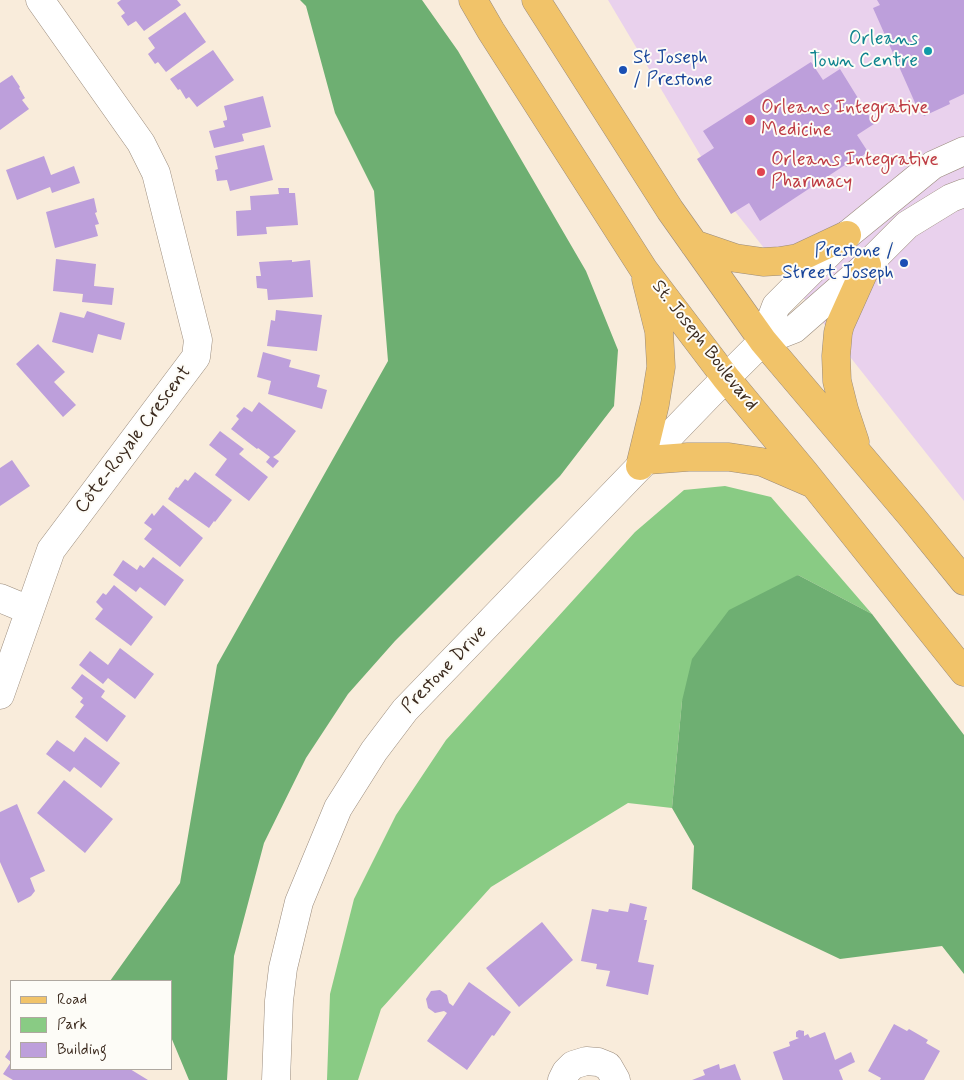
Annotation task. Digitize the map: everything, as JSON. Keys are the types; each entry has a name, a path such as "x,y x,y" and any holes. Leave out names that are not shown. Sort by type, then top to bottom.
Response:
{"main road":[{"name":"St. Joseph Boulevard","path":"473,0 644,270 726,378 814,484 964,672"},
{"path":"536,0 670,210 763,341 964,581"},
{"path":"694,244 735,258 763,262 798,258 847,235"},
{"path":"860,456 844,409 837,381 836,356 840,325 867,265"},
{"path":"644,270 659,331 661,367 644,463 688,457 729,457 762,462 814,484"}],"street":[{"name":"Côte-Royale Crescent","path":"0,695 51,550 196,357 198,340 156,173 140,143 40,0"},
{"name":"Prestone Drive","path":"763,341 776,306 847,235 933,165 964,151"},
{"name":"Prestone Drive","path":"276,1080 279,1001 283,968 299,902 338,808 355,778 405,710 763,341 794,329 867,265 907,225 951,198 964,193"},
{"path":"0,598 29,610"},
{"path":"562,1080 566,1072 573,1065 586,1061 598,1062 608,1066 616,1080"}],"shaded area":[{"path":"608,0 964,0 964,501 730,205"}],"green space":[{"path":"300,0 422,0 458,51 586,271 618,350 614,406 560,476 395,641 348,694 306,758 264,843 234,956 227,1080 189,1080 172,1039 172,980 111,980 180,883 217,665 388,361 374,191 335,113 306,6"},
{"path":"725,486 771,497 872,614 798,575 682,701 672,808 628,803 491,887 381,1009 358,1080 327,1080 330,994 354,899 396,815 446,740 635,532 684,490"},
{"path":"798,575 872,614 964,735 964,974 942,946 840,959 692,889 694,846 672,808 682,701 692,659 729,610"}],"building":[{"path":"121,0 177,0 181,5 144,31 136,21 128,26 121,16 125,13 117,3"},
{"name":"Orleans Town Centre","path":"877,0 964,0 964,94 949,101 950,104 924,116 922,113 920,114 873,8 880,5"},
{"path":"185,12 206,42 166,72 158,62 155,64 148,54 155,48 148,38"},
{"path":"213,50 234,80 197,107 189,97 186,99 180,89 178,90 170,79"},
{"path":"811,62 823,80 840,69 874,124 857,135 868,152 760,221 749,203 731,214 697,159 714,148 703,131"},
{"path":"12,75 25,98 22,100 29,109 0,130 0,83"},
{"path":"263,96 271,127 242,134 244,141 214,148 209,131 225,127 223,121 227,120 227,118 224,106"},
{"path":"264,145 273,180 230,191 227,180 217,181 215,170 218,169 215,156"},
{"path":"44,156 51,175 74,166 80,183 52,193 50,187 17,200 6,170"},
{"path":"278,188 289,188 289,193 295,193 298,225 266,227 267,234 237,236 236,211 251,210 250,196 279,194"},
{"path":"94,198 97,212 95,213 99,224 95,225 98,236 55,248 46,212"},
{"path":"56,259 96,264 94,286 114,288 112,305 82,302 83,294 53,291"},
{"path":"292,260 292,262 310,260 313,297 268,300 267,289 257,288 256,276 261,276 259,262"},
{"path":"276,310 322,315 317,351 267,346 271,320 275,321"},
{"path":"87,311 125,323 121,340 98,334 93,353 52,342 60,312 84,318"},
{"path":"38,344 65,372 54,382 76,405 63,417 16,364"},
{"path":"263,352 291,360 289,367 320,375 317,387 327,390 322,409 268,394 271,381 257,377"},
{"path":"259,402 296,431 279,453 273,457 279,461 273,468 266,462 270,457 231,429 239,419 236,416 244,407 252,412"},
{"path":"220,431 244,449 239,454 268,477 249,501 215,475 227,459 209,445"},
{"path":"12,460 30,486 0,506 0,468"},
{"path":"195,472 232,500 209,528 168,499 176,487 178,488 185,479 188,481"},
{"path":"163,505 203,538 180,567 144,539 152,529 144,523 152,513 154,516"},
{"path":"153,557 184,580 165,606 140,587 136,592 113,575 123,560 137,570 140,565 144,568"},
{"path":"114,585 153,617 131,646 95,619 103,609 96,602 103,593 106,595"},
{"path":"120,648 154,674 135,699 108,678 103,684 79,665 90,651 108,665"},
{"path":"82,674 105,691 101,697 126,716 107,742 75,717 84,705 80,702 83,698 71,688"},
{"path":"85,737 120,763 101,788 74,767 70,772 46,754 57,740 74,752"},
{"path":"64,780 113,819 85,853 37,813"},
{"path":"17,804 45,871 30,878 35,891 31,896 18,903 0,862 0,812"},
{"path":"630,903 647,907 644,920 647,920 638,962 654,965 648,995 606,986 610,971 596,969 597,964 581,961 592,909 608,912 609,909 628,912"},
{"path":"542,922 573,960 519,1007 486,968"},
{"path":"469,982 511,1012 467,1070 427,1041 447,1013 444,1011 435,1013 428,1008 426,999 431,991 440,990 447,995 449,1003 453,1006"},
{"path":"894,1024 907,1031 909,1029 928,1040 926,1043 940,1051 924,1080 880,1080 881,1078 868,1071"},
{"path":"799,1030 804,1031 804,1036 808,1034 810,1038 825,1032 835,1060 851,1052 855,1062 839,1070 843,1080 783,1080 773,1052 790,1046 789,1042 799,1038 796,1037 796,1032"},
{"path":"10,1050 10,1061 5,1057"},
{"path":"10,1064 10,1070 132,1070 148,1080 13,1080 3,1074"},
{"path":"719,1064 720,1069 735,1064 741,1080 692,1080 705,1075 703,1070"}],"place":[{"name":"Orleans Town Centre","path":"928,51"},
{"name":"St Joseph / Prestone","path":"623,70"},
{"name":"Orleans Integrative Medicine","path":"750,120"},
{"name":"Orleans Integrative Pharmacy","path":"761,172"},
{"name":"Prestone / Street Joseph","path":"904,263"}]}
